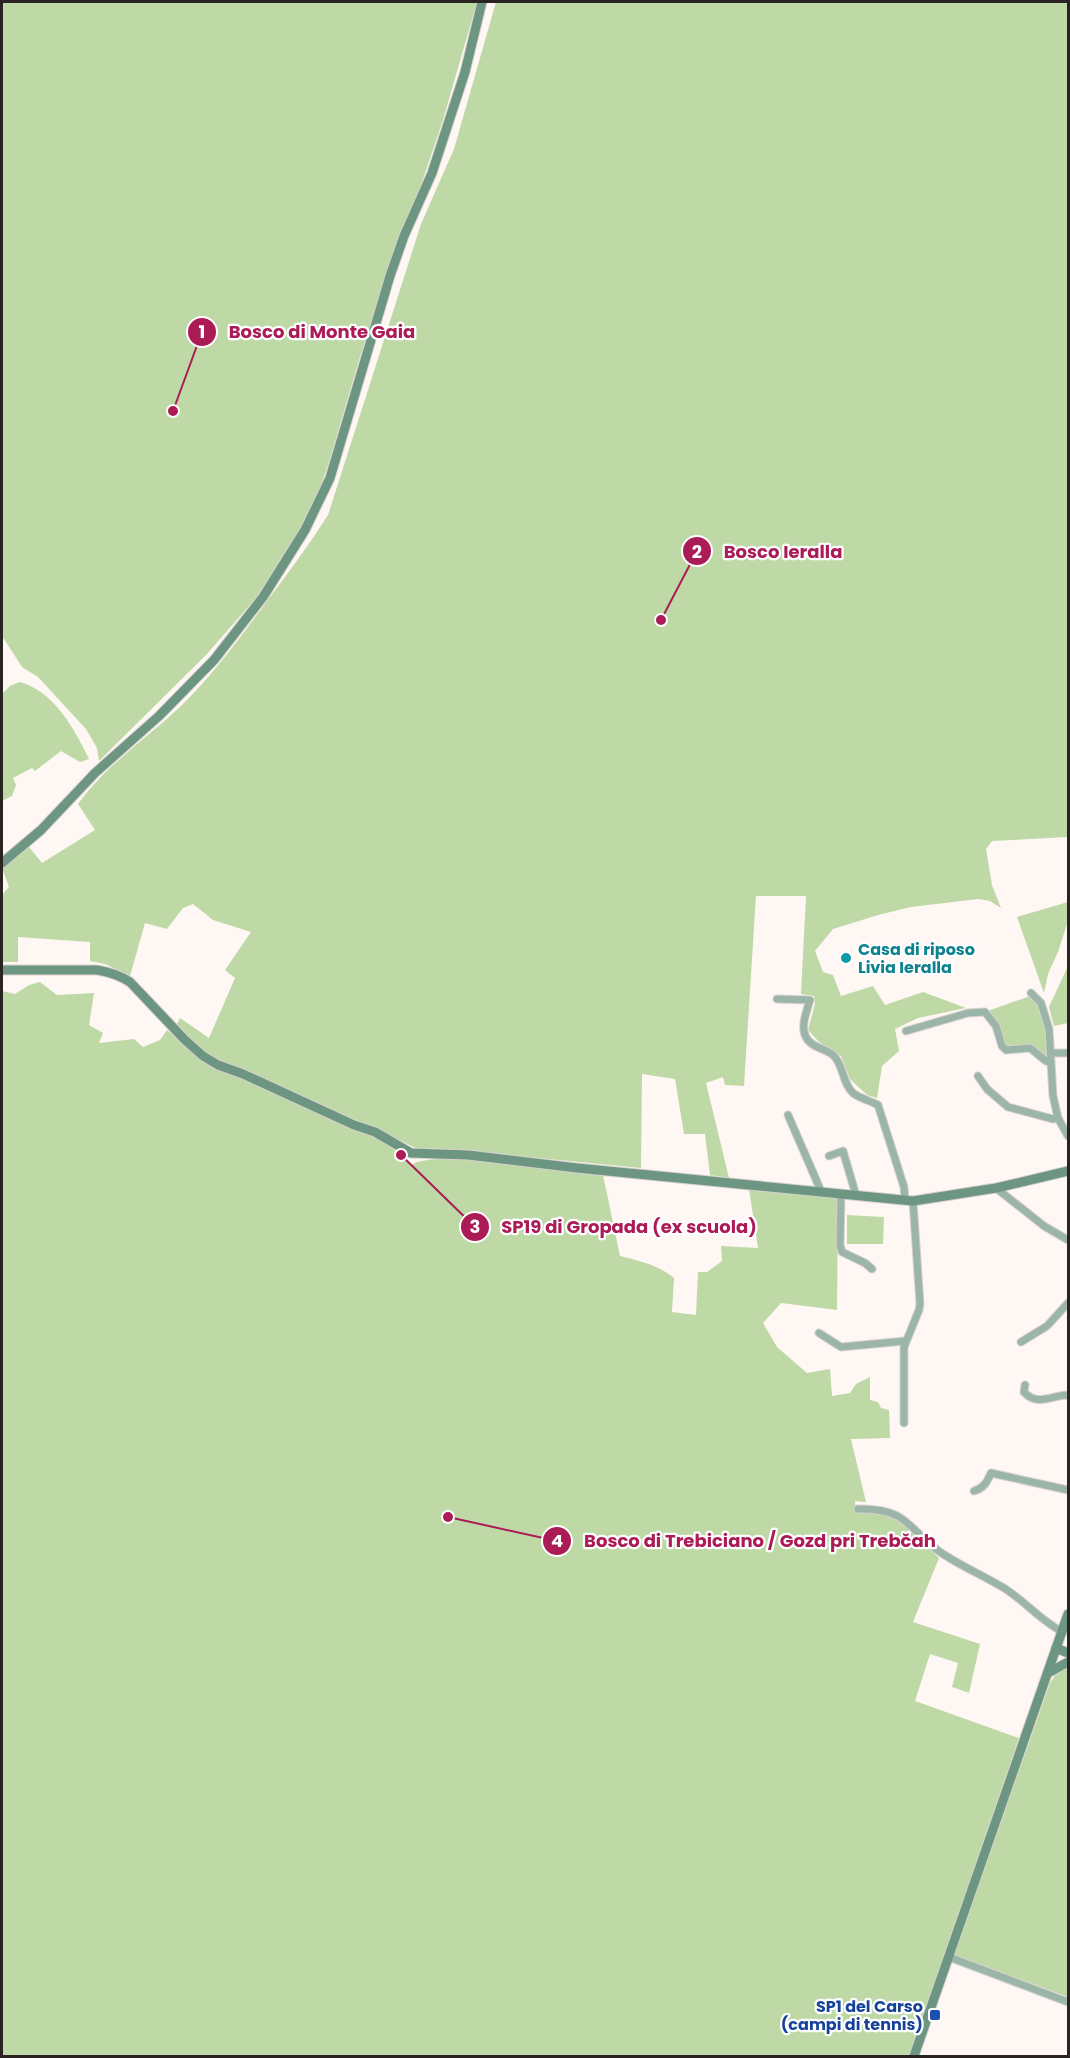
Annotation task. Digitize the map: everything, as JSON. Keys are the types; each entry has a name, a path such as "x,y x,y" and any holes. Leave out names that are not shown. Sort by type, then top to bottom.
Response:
{"street":[{"path":"2,863 41,830 95,773 159,716 214,660 257,605 305,530 330,478 390,276 404,236 432,173 461,82 482,2"},
{"path":"2,970 97,970 122,976 168,1024 203,1056 218,1065 243,1074 354,1125 375,1132 411,1153 468,1155 909,1200 996,1188 1068,1170"},
{"path":"1031,993 1041,1003 1049,1029 1053,1096 1058,1118 1068,1136"},
{"path":"777,999 810,1000 804,1026 805,1037 834,1056 853,1093 878,1105 909,1200 920,1304 905,1341 904,1423"},
{"path":"906,1031 968,1013 985,1012 996,1026 1002,1046 1006,1050 1030,1048 1050,1062"},
{"path":"1051,1053 1068,1053"},
{"path":"978,1076 987,1089 1008,1107 1053,1119 1058,1118"},
{"path":"788,1115 821,1191"},
{"path":"829,1156 843,1151 856,1195"},
{"path":"996,1188 1044,1226 1068,1240"},
{"path":"842,1194 840,1245 842,1252 866,1263 872,1269"},
{"path":"1021,1342 1047,1326 1068,1303"},
{"path":"819,1333 841,1347 905,1341"},
{"path":"1026,1385 1024,1392 1029,1398 1036,1400 1068,1395"},
{"path":"974,1491 981,1490 991,1473 1068,1490"},
{"path":"858,1509 883,1509 904,1518 938,1550 1004,1588 1066,1636"},
{"path":"915,2056 1056,1648 1066,1636 1068,1614"},
{"path":"1056,1648 1068,1653"},
{"path":"1048,1673 1068,1662"},
{"path":"949,1957 1068,2002"}],"green space":[{"path":"2,2 477,2 443,120 418,194 398,239 313,509 255,599 206,655 99,761 97,748 86,729 38,677 22,667 2,636"},
{"path":"496,2 1068,2 1068,837 992,841 986,849 992,885 1001,908 990,901 978,899 911,907 833,929 815,951 823,972 833,975 841,996 873,986 885,1005 923,992 966,1008 918,1018 895,1029 899,1051 882,1066 877,1098 867,1095 850,1079 841,1056 819,1042 808,1030 815,1004 814,996 801,994 806,896 756,896 744,1086 725,1085 723,1077 706,1083 729,1178 710,1175 705,1134 684,1134 675,1079 642,1074 641,1168 416,1148 220,1062 196,1047 176,1026 180,1018 209,1038 235,978 225,970 251,932 213,920 193,904 183,908 167,929 145,923 130,976 105,964 90,961 90,942 18,937 18,962 2,962 2,895 9,887 2,868 29,847 42,863 95,830 78,804 101,777 180,707 204,682 247,629 328,515 421,224 454,149"},
{"path":"20,682 43,694 62,713 89,759 80,762 61,751 35,771 32,768 13,778 16,785 12,796 2,801 2,694 10,686"},
{"path":"1068,902 1068,921 1048,974 1044,993 1017,917"},
{"path":"1068,966 1068,1023 1054,1026 1049,1007"},
{"path":"40,982 57,995 94,993 89,1025 103,1033 99,1043 134,1039 143,1047 160,1040 167,1030 202,1060 224,1072 257,1084 378,1138 411,1165 425,1160 474,1160 603,1175 620,1256 655,1267 674,1278 672,1312 696,1315 698,1272 707,1272 722,1261 721,1246 758,1248 749,1189 836,1197 838,1202 837,1310 781,1303 763,1323 777,1347 807,1373 830,1369 832,1396 850,1393 856,1384 870,1377 870,1400 878,1402 881,1408 889,1410 890,1438 851,1439 866,1502 855,1501 856,1512 881,1511 900,1520 939,1558 913,1622 980,1644 969,1693 952,1687 958,1663 930,1654 915,1701 1019,1738 909,2056 2,2056 2,991 15,994 29,985"},
{"path":"1033,995 1046,1018 1050,1062 1036,1051 1006,1050 985,1012"},
{"path":"847,1215 884,1217 883,1244 847,1244"},
{"path":"1068,1667 1068,1997 954,1955 1050,1683 1056,1674"}],"place":[{"name":"Bosco di Monte Gaia","path":"173,411"},
{"name":"Bosco Ieralla","path":"661,620"},
{"name":"Casa di riposo Livia Ieralla","path":"846,958"},
{"name":"SP19 di Gropada (ex scuola)","path":"401,1155"},
{"name":"Bosco di Trebiciano / Gozd pri Trebčah","path":"448,1517"},
{"name":"SP1 del Carso (campi di tennis)","path":"935,2015"}]}
